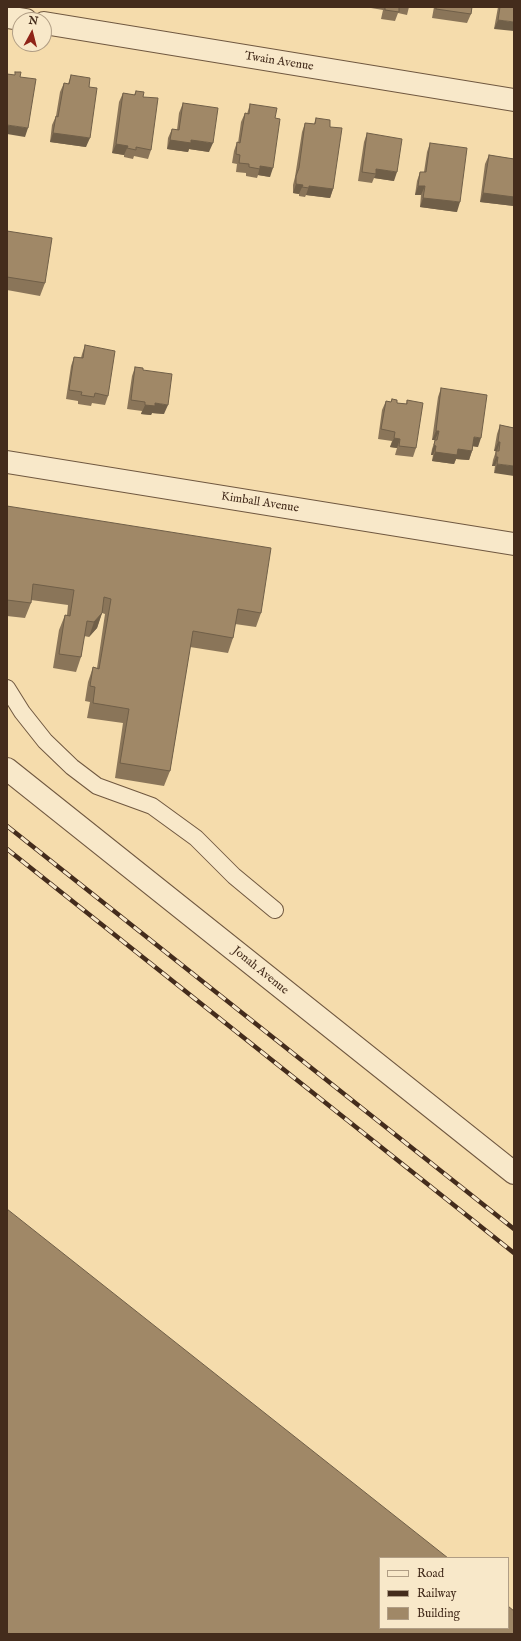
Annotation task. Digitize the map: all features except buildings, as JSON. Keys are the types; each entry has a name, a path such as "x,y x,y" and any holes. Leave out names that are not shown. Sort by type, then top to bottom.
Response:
{"street":[{"name":"Twain Avenue","path":"52,24 514,100"},
{"name":"Kimball Avenue","path":"7,462 514,544"},
{"name":"Jonah Avenue","path":"7,769 514,1173"}],"lane":[{"path":"7,688 22,712 45,741 72,767 97,786 152,806 196,838 234,876 275,910"}],"railway":[{"path":"7,826 514,1229"},
{"path":"7,849 514,1253"}]}
